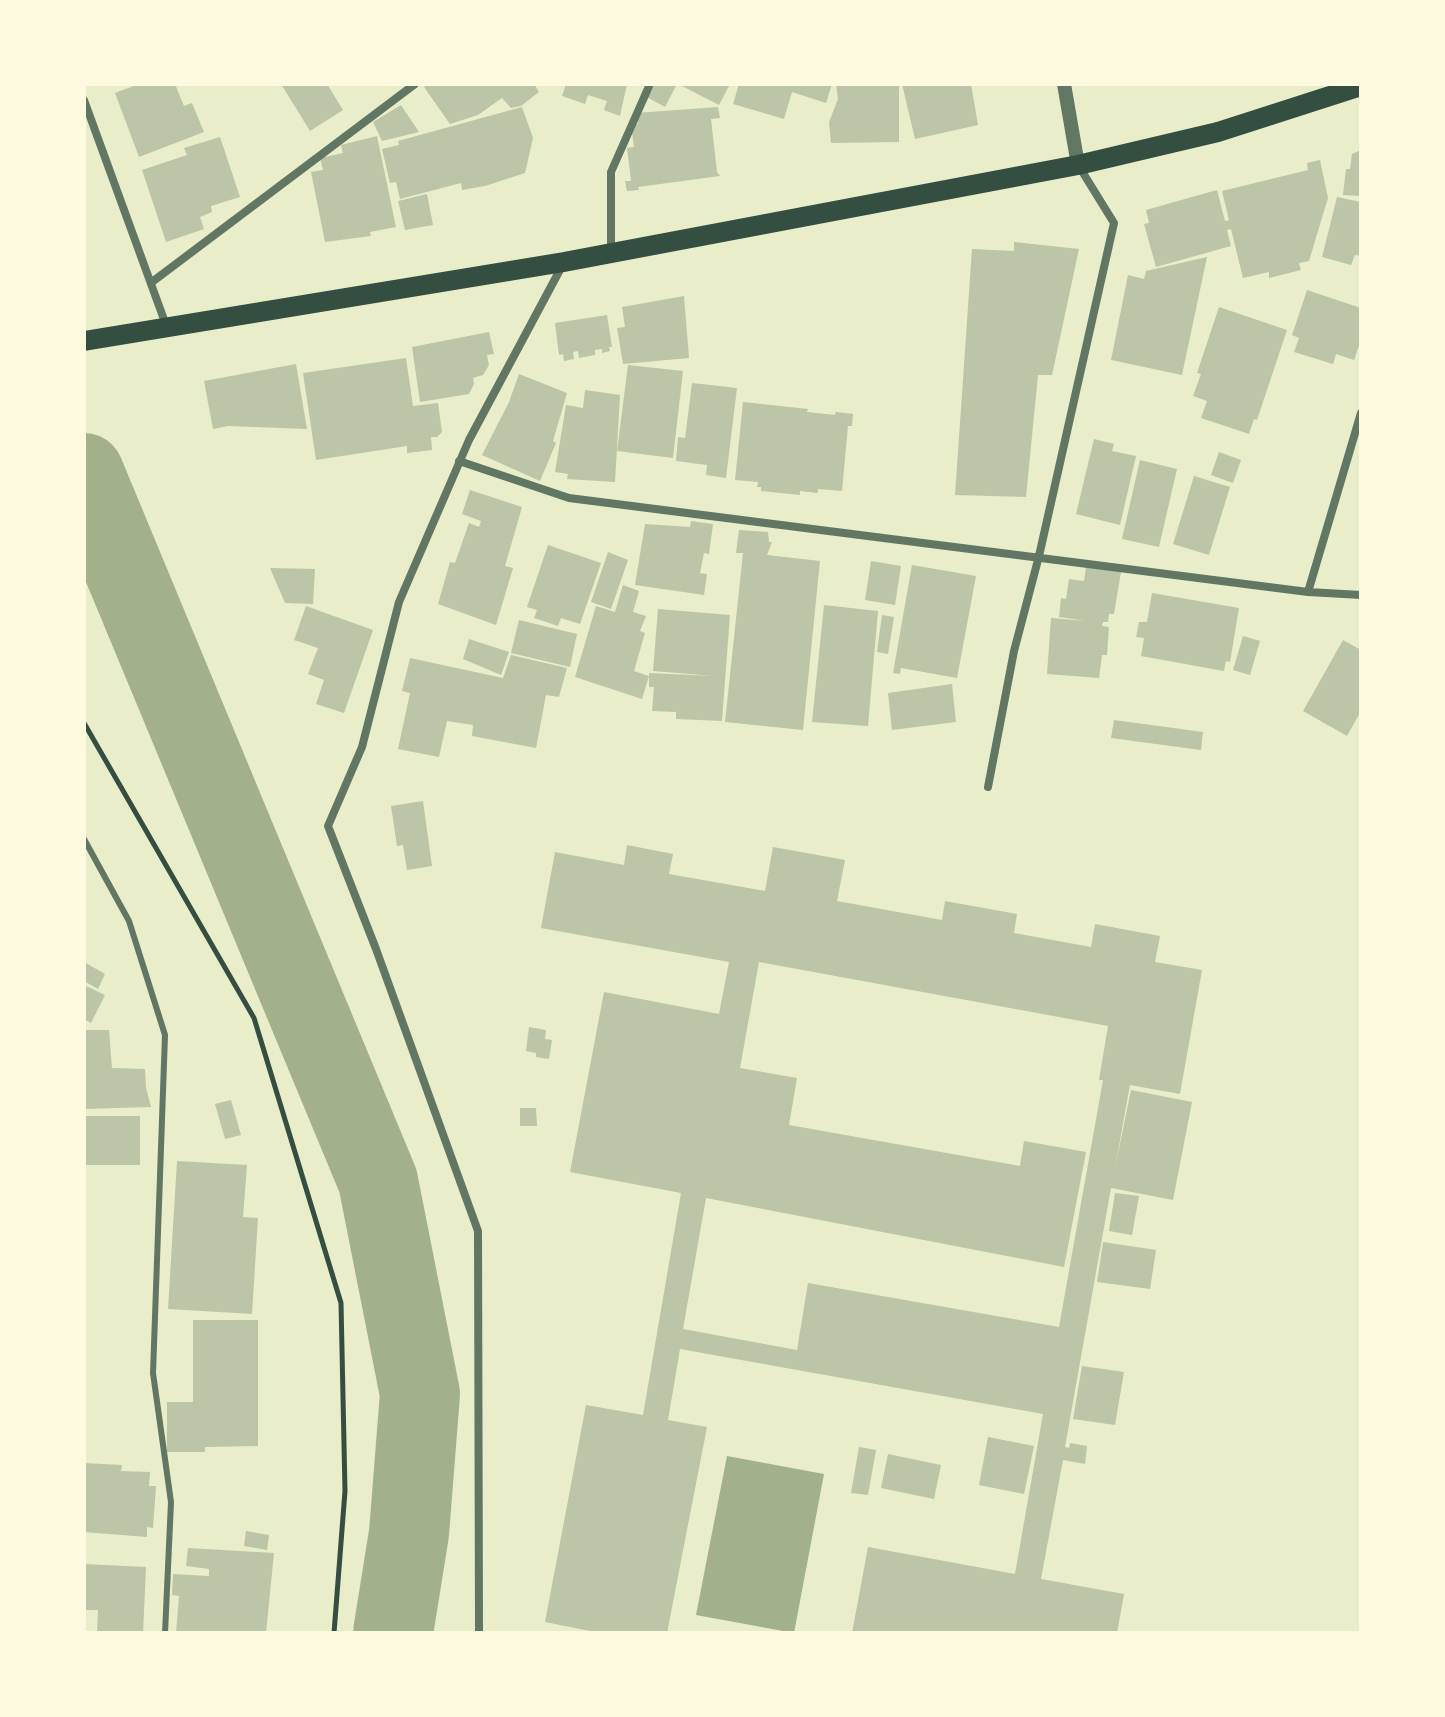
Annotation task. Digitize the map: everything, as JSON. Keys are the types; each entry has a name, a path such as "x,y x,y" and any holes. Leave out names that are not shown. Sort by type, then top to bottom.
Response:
{"main road":[{"path":"84,341 564,262 1078,165 1218,132 1361,86"}],"street":[{"path":"152,282 415,84"},
{"path":"611,253 611,172 650,84"},
{"path":"988,787 1014,651 1039,556 1114,223 1078,165 1064,84"},
{"path":"84,100 152,282 158,328"},
{"path":"479,1633 478,1231 328,826 362,747 399,602 459,461 564,262"},
{"path":"1308,592 1361,413"},
{"path":"459,461 569,498 1308,592 1361,595"}],"lane":[{"path":"84,839 129,921 165,1035 153,1373 171,1502 165,1633"}],"path":[{"path":"84,723 254,1018 341,1303 345,1491 334,1633"}],"shaded area":[{"path":"727,1456 824,1474 794,1633 696,1615"}],"building":[{"path":"139,84 175,84 184,106 192,103 204,132 139,157 115,93"},
{"path":"281,84 327,84 343,110 310,131"},
{"path":"428,84 534,84 539,92 521,106 511,108 502,98 478,115 450,124 424,87"},
{"path":"566,84 627,84 620,116 604,110 607,101 588,95 585,104 562,96"},
{"path":"646,84 677,84 665,107 641,94"},
{"path":"678,84 730,84 719,105"},
{"path":"739,84 832,84 826,103 792,92 784,119 733,104"},
{"path":"836,84 899,84 899,142 831,143 829,122 838,99"},
{"path":"902,84 971,84 978,125 915,139"},
{"path":"401,105 419,132 382,141 373,122"},
{"path":"522,107 533,138 525,173 485,186 462,190 461,183 400,199 396,182 390,183 382,149 399,145 398,141"},
{"path":"718,107 720,118 711,119 720,176 627,191 625,181 631,181 627,148 634,147 631,125 638,124 636,113"},
{"path":"377,136 396,227 370,232 371,236 325,242 311,172 323,170 320,158 343,153 341,145"},
{"path":"220,137 240,197 211,206 212,212 200,217 204,229 166,242 142,170 187,155 184,148"},
{"path":"1361,150 1361,196 1343,195 1346,169 1350,169 1352,154"},
{"path":"1320,160 1328,198 1309,261 1299,263 1301,270 1269,278 1269,272 1243,278 1231,229 1227,230 1231,246 1156,267 1144,224 1149,223 1146,210 1217,190 1225,221 1229,220 1222,191 1308,170 1307,163"},
{"path":"427,194 433,225 405,230 398,201"},
{"path":"1337,197 1361,202 1361,256 1355,255 1351,265 1322,257"},
{"path":"1014,242 1079,249 1052,375 1038,375 1026,497 955,495 972,249 1014,251"},
{"path":"1207,257 1182,375 1111,360 1128,275 1144,279 1146,271"},
{"path":"1307,290 1361,308 1361,340 1354,360 1336,354 1333,364 1294,352 1299,338 1292,335"},
{"path":"684,296 689,358 623,364 617,328 625,327 622,307"},
{"path":"1219,307 1287,330 1257,420 1254,419 1249,434 1201,418 1207,401 1193,396 1201,374 1197,373"},
{"path":"607,315 610,351 602,353 602,349 595,350 595,355 579,358 578,351 573,352 574,359 564,361 563,354 559,355 555,323"},
{"path":"489,332 494,354 487,355 489,365 483,375 473,378 474,384 469,394 420,402 412,347"},
{"path":"406,358 413,406 438,403 442,432 437,437 431,437 432,450 407,453 407,446 316,460 303,373"},
{"path":"296,364 307,429 228,426 213,429 204,381"},
{"path":"628,365 683,371 673,458 617,451"},
{"path":"519,374 567,393 553,441 556,443 540,481 482,455 509,402"},
{"path":"692,383 737,388 726,478 706,475 707,465 676,461 678,437 685,438"},
{"path":"585,390 620,395 615,482 567,479 568,474 555,472 566,405 583,408"},
{"path":"743,402 808,409 807,412 853,414 852,426 848,426 842,491 818,489 818,493 800,491 800,495 761,491 761,487 757,487 758,482 735,480"},
{"path":"1094,439 1114,444 1112,451 1136,456 1120,525 1076,514"},
{"path":"1219,452 1241,460 1233,483 1211,475"},
{"path":"1140,460 1177,469 1159,547 1122,539"},
{"path":"1194,476 1230,487 1209,555 1173,544"},
{"path":"470,490 522,507 505,566 513,568 496,625 438,604 450,562 455,563 469,523 479,527 481,521 462,514"},
{"path":"691,521 713,524 709,554 704,553 700,573 707,574 704,595 635,585 645,524 690,527"},
{"path":"739,530 768,532 769,542 772,542 767,555 820,561 803,730 725,722 743,553 736,553"},
{"path":"548,545 601,563 580,624 561,618 558,626 534,618 537,610 527,607"},
{"path":"608,552 628,560 611,609 591,602"},
{"path":"871,561 901,566 895,605 865,600"},
{"path":"912,565 976,576 957,678 901,668 900,674 893,673"},
{"path":"1086,567 1121,572 1114,614 1109,614 1108,622 1103,622 1102,626 1109,627 1107,655 1102,655 1099,678 1047,674 1051,618 1086,621 1059,617 1061,598 1066,599 1069,579 1084,581"},
{"path":"270,568 315,569 313,604 285,603"},
{"path":"623,585 639,591 633,612 646,616 640,631 645,633 634,671 649,676 642,699 575,677 596,606 615,612"},
{"path":"1152,593 1239,608 1230,662 1226,661 1224,671 1141,656 1144,638 1136,637 1139,622 1147,622"},
{"path":"824,605 878,611 868,726 812,722"},
{"path":"306,606 373,630 344,713 316,704 324,680 308,674 318,648 294,640"},
{"path":"658,609 730,615 722,721 676,719 676,712 652,711 654,687 649,687 649,673 714,676 653,671"},
{"path":"882,615 894,617 888,654 877,652"},
{"path":"519,620 577,634 570,667 511,653"},
{"path":"1243,636 1260,641 1250,675 1233,670"},
{"path":"469,639 509,652 501,675 463,659"},
{"path":"1343,640 1361,650 1361,711 1347,736 1303,711"},
{"path":"511,655 567,668 559,697 546,695 536,748 472,736 473,725 447,721 439,757 398,749 410,693 402,691 410,658 503,678"},
{"path":"952,684 956,722 892,730 888,693"},
{"path":"1114,720 1203,732 1201,750 1111,738"},
{"path":"423,801 432,866 407,870 403,845 397,846 391,806"},
{"path":"627,845 673,854 669,874 765,891 773,847 845,860 837,901 942,920 945,901 1017,914 1014,933 1091,947 1095,924 1160,936 1155,962 1202,970 1180,1094 1130,1085 1115,1168 1131,1090 1192,1102 1173,1200 1111,1188 1065,1447 1069,1448 1070,1443 1087,1446 1085,1464 1063,1460 1041,1579 1124,1594 1117,1633 852,1633 868,1547 1015,1574 1043,1414 680,1349 668,1420 707,1427 667,1633 600,1633 545,1622 586,1405 643,1415 681,1193 570,1172 604,992 719,1014 729,962 541,928 555,852 624,865","holes":["759,962 1108,1026 1099,1080 1103,1080 1059,1327 808,1283 797,1350 683,1329 706,1198 1064,1267 1086,1152 1024,1141 1020,1166 789,1125 797,1078 740,1068"]},
{"path":"84,962 105,974 98,989 84,981"},
{"path":"84,985 105,995 91,1023 84,1019"},
{"path":"529,1027 546,1030 545,1039 552,1040 549,1059 526,1051"},
{"path":"84,1030 109,1030 112,1068 145,1069 151,1107 84,1109"},
{"path":"231,1100 241,1135 225,1139 215,1104"},
{"path":"520,1108 536,1108 537,1126 520,1126"},
{"path":"84,1116 140,1116 140,1165 84,1165"},
{"path":"177,1161 247,1165 243,1217 258,1218 252,1314 168,1309"},
{"path":"1115,1193 1139,1196 1132,1235 1109,1231"},
{"path":"1103,1242 1156,1250 1150,1289 1097,1282"},
{"path":"193,1320 258,1320 258,1446 205,1447 205,1452 167,1452 167,1402 193,1402"},
{"path":"1082,1366 1124,1372 1115,1425 1073,1419"},
{"path":"988,1437 1034,1446 1024,1494 979,1485"},
{"path":"859,1447 876,1450 868,1495 851,1493"},
{"path":"888,1454 941,1465 934,1499 881,1488"},
{"path":"84,1463 122,1465 121,1471 150,1472 149,1486 156,1486 153,1528 147,1527 147,1537 84,1532"},
{"path":"246,1531 269,1535 267,1550 244,1546"},
{"path":"188,1548 274,1553 266,1633 176,1633 179,1596 172,1595 173,1574 209,1576 209,1569 186,1566"},
{"path":"84,1564 146,1567 143,1633 97,1633 98,1610 84,1610"}],"waterway":[{"path":"84,473 378,1181 420,1394 409,1533 393,1633"}]}
